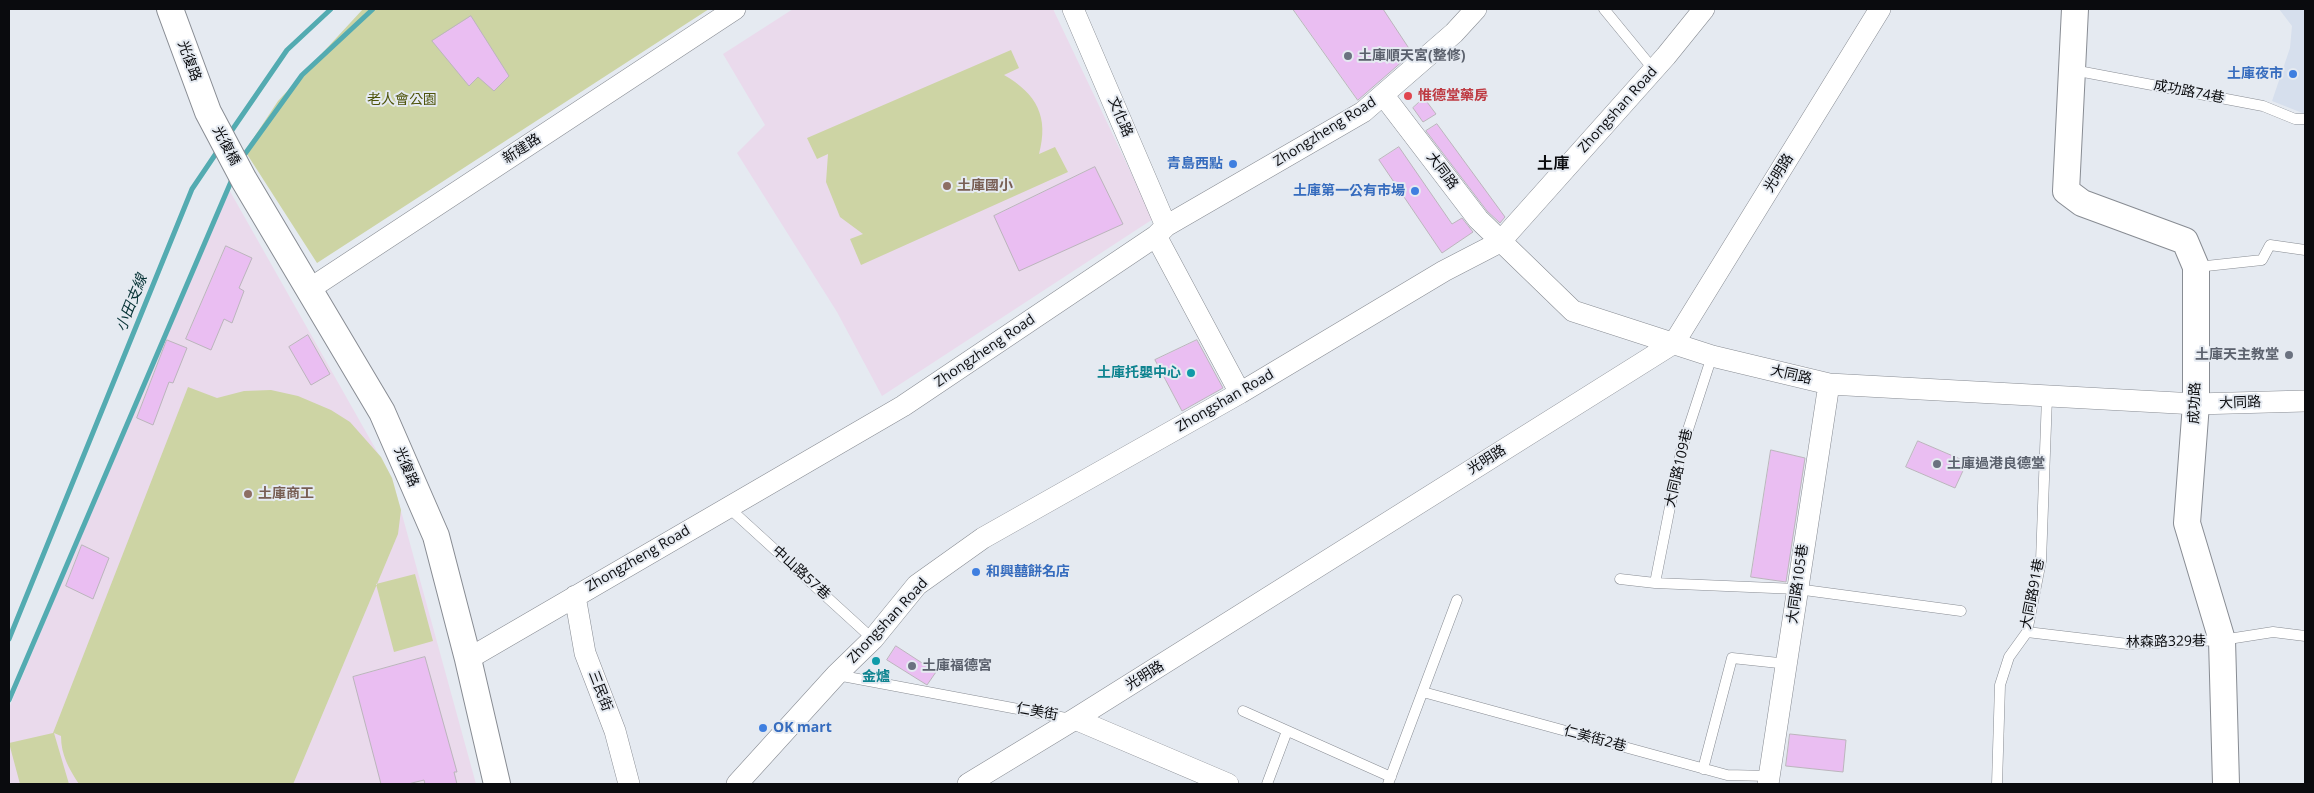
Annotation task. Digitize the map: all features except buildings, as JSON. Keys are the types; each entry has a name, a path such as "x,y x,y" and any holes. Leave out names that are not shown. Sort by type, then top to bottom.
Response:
{"street":[{"name":"光復路","path":"170,9 208,112"},
{"name":"新建路","path":"308,290 735,9"},
{"name":"文化路","path":"1073,9 1161,231 1240,393"},
{"name":"Zhongzheng Road","path":"468,659 903,406 1161,231 1364,112 1454,33 1476,9"},
{"name":"Zhongshan Road","path":"738,784 836,675 875,640 918,585 983,538 1240,393 1444,272 1500,242 1654,70 1704,9"},
{"name":"光明路","path":"968,784 1076,719 1674,343 1880,9"},
{"name":"成功路","path":"2075,9 2066,191 2082,202 2185,241 2196,267 2196,404 2188,523 2222,640 2226,784"},
{"name":"大同路","path":"1384,96 1478,219 1573,311 1712,356 1829,384 2196,404 2305,401"},
{"name":"光復橋","path":"208,112 244,180"},
{"name":"光復路","path":"244,180 382,412 436,536 468,659 497,784"},
{"name":"大同路105巷","path":"1769,780 1829,384"},
{"name":"三民街","path":"575,596 585,653 615,731 630,784"},
{"name":"仁美街","path":"1076,719 1228,784"}],"lane":[{"path":"1604,9 1654,70"},
{"name":"成功路74巷","path":"2072,70 2263,106 2295,119 2305,119"},
{"path":"2196,267 2262,260 2270,245 2305,250"},
{"name":"大同路109巷","path":"1656,583 1681,450 1712,356"},
{"name":"大同路91巷","path":"1997,784 2000,685 2009,657 2027,632 2041,561 2047,397"},
{"name":"中山路57巷","path":"728,507 875,640"},
{"path":"1620,579 1656,583 1797,589 1961,611"},
{"path":"1243,711 1288,730 1389,781 1457,600"},
{"name":"林森路329巷","path":"2027,632 2128,644 2222,640 2273,632 2305,636"},
{"path":"1703,769 1732,658 1788,664"},
{"name":"仁美街","path":"836,675 1076,719"},
{"name":"仁美街2巷","path":"1423,692 1703,769 1727,775 1769,780"},
{"path":"1267,784 1288,730"}],"shaded area":[{"name":"土庫國小","path":"793,9 1053,9 1153,219 882,396 837,312 737,153 765,125 723,54"},
{"name":"土庫夜市","path":"2279,9 2305,9 2305,114 2272,101 2290,48 2292,26"},
{"name":"土庫商工","path":"227,186 392,478 476,784 9,784 9,708"}],"green space":[{"name":"老人會公園","path":"363,9 709,9 317,263 245,151 278,101"},
{"path":"1011,50 1019,68 1004,75 1025,90 1038,108 1042,129 1039,154 1055,147 1068,172 861,265 850,239 863,234 840,217 826,182 828,154 817,159 807,138"},
{"name":"土庫商工","path":"188,387 217,398 244,391 271,390 298,396 331,410 350,422 381,457 392,478 401,510 398,534 294,782 293,784 79,784 66,762 61,736 54,733 69,784 20,784 9,743 53,733"},
{"path":"415,574 433,641 394,652 376,584"}],"waterway":[{"name":"小田支線","path":"230,133 287,50 331,9"},
{"path":"242,158 302,75 373,9"},
{"name":"小田支線","path":"9,639 192,189 219,149"},
{"path":"9,700 233,177"}],"place":[{"name":"土庫順天宮(整修)","path":"1348,56"},
{"name":"土庫夜市","path":"2293,74"},
{"name":"惟德堂藥房","path":"1408,96"},
{"name":"青島西點","path":"1233,164"},
{"name":"土庫國小","path":"947,186"},
{"name":"土庫第一公有市場","path":"1415,191"},
{"name":"土庫天主教堂","path":"2289,355"},
{"name":"土庫托嬰中心","path":"1191,373"},
{"name":"土庫過港良德堂","path":"1937,464"},
{"name":"土庫商工","path":"248,494"},
{"name":"和興囍餅名店","path":"976,572"},
{"name":"金爐","path":"876,661"},
{"name":"土庫福德宮","path":"912,666"},
{"name":"OK mart","path":"763,728"}],"district":[{"name":"土庫","path":"1553,164"}]}
